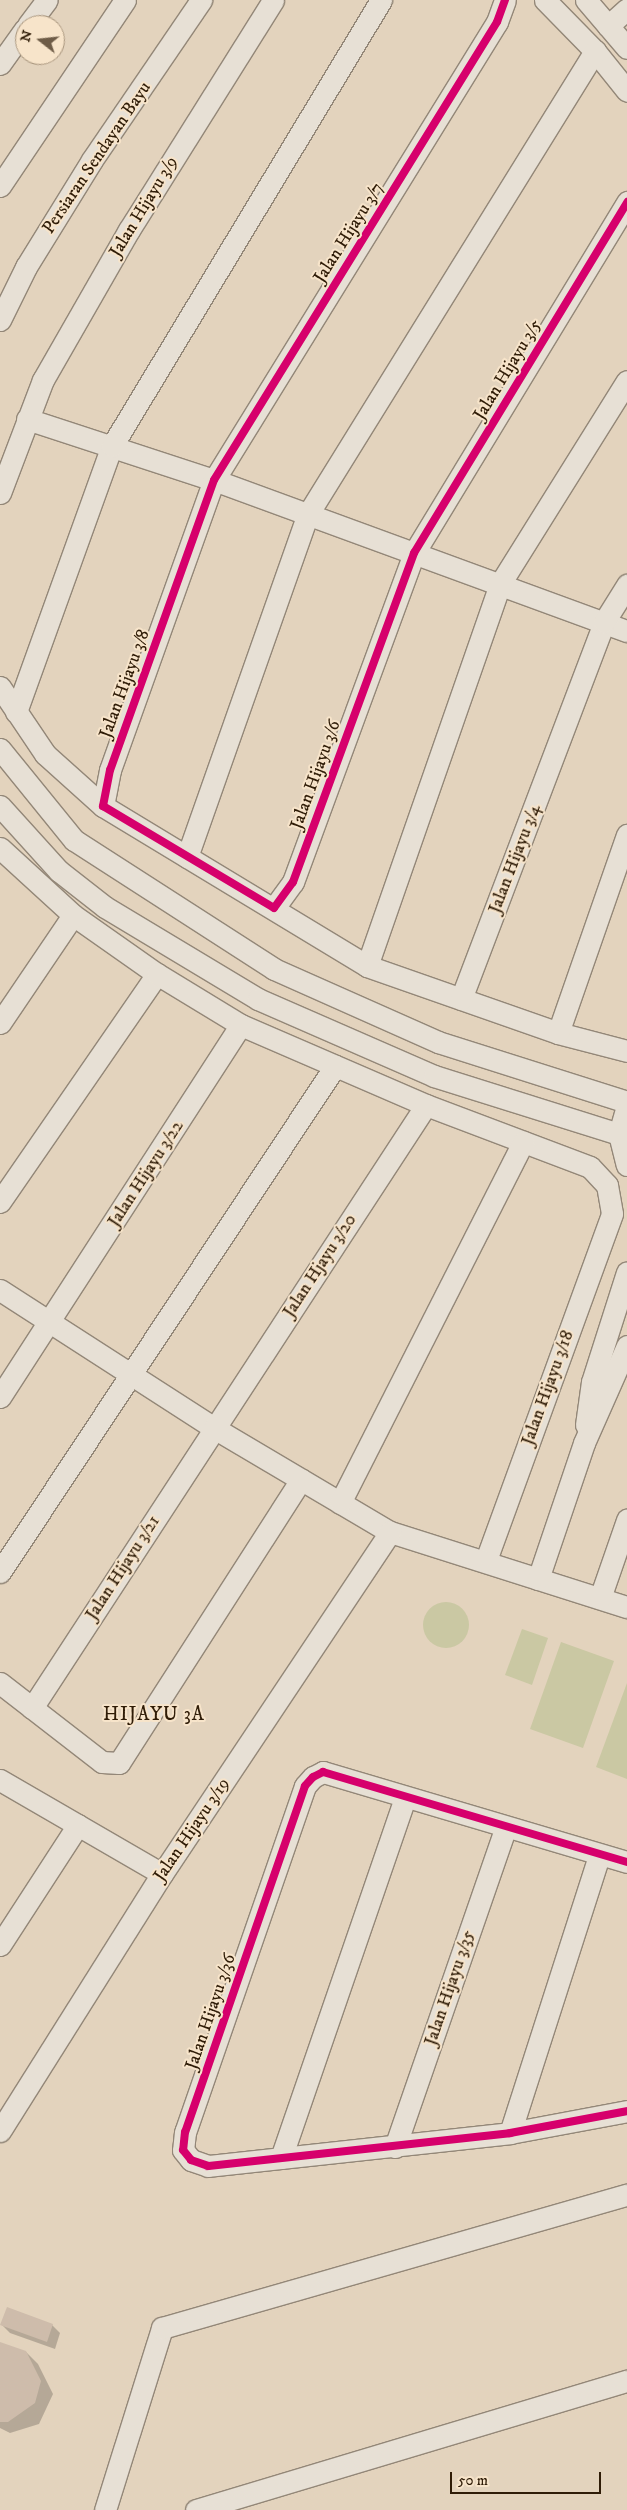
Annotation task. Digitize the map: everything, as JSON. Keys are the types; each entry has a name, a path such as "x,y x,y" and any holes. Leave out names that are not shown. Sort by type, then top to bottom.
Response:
{"street":[{"path":"35,15 46,0"},
{"path":"0,186 125,0"},
{"name":"Persiaran Sendayan Bayu","path":"0,320 26,267 87,168 201,0"},
{"name":"Jalan Hijayu 3/9","path":"0,493 43,380 129,230 273,0"},
{"path":"16,712 112,446 381,0"},
{"name":"Jalan Hijayu 3/7","path":"214,480 497,22 505,0"},
{"path":"545,0 595,50 627,91"},
{"path":"586,0 627,48"},
{"path":"608,26 627,9"},
{"path":"0,64 15,43"},
{"path":"187,857 308,514 595,50"},
{"name":"Jalan Hijayu 3/5","path":"414,553 627,202"},
{"path":"367,966 500,584 627,381"},
{"path":"27,419 214,480 627,630"},
{"name":"Jalan Hijayu 3/8","path":"103,806 110,770 214,480"},
{"name":"Jalan Hijayu 3/6","path":"274,908 293,882 414,553"},
{"name":"Jalan Hijayu 3/4","path":"461,999 604,622 627,585"},
{"path":"0,687 45,754 103,806 367,966 558,1033 627,1051"},
{"path":"0,750 74,840 274,970 438,1042 627,1104 619,1134 627,1165"},
{"path":"0,806 59,871 98,901 258,999 434,1076 619,1134"},
{"path":"558,1033 627,835"},
{"path":"1,850 73,916 157,974 241,1025 426,1105 524,1142 340,1502"},
{"path":"0,1024 73,916"},
{"path":"0,1202 157,974"},
{"name":"Jalan Hijayu 3/22","path":"0,1397 50,1324 241,1025"},
{"path":"0,1572 335,1066"},
{"name":"Jalan Hjayu 3/20","path":"214,1428 426,1105"},
{"name":"Jalan Hijayu 3/18","path":"485,1562 612,1214 608,1185 590,1167 524,1142"},
{"path":"584,1443 592,1382 627,1272"},
{"path":"0,1290 214,1428 390,1532 627,1607"},
{"path":"538,1579 584,1443 627,1346"},
{"name":"Jalan Hijayu 3/21","path":"32,1708 214,1428"},
{"path":"0,1682 102,1762 119,1763 300,1479"},
{"path":"600,1598 627,1520"},
{"name":"Jalan Hijayu 3/19","path":"3,2118 162,1874 390,1532"},
{"name":"Jalan Hijayu 3/36","path":"282,2158 208,2166 192,2160 183,2150 185,2132 305,1786 323,1772 405,1798"},
{"path":"0,1780 162,1874"},
{"path":"627,1862 505,1830 405,1798 282,2158 510,2133 627,2111"},
{"path":"0,1945 78,1825"},
{"name":"Jalan Hijayu 3/35","path":"395,2147 505,1830"},
{"path":"510,2133 599,1855"},
{"path":"105,2510 162,2328 627,2195"},
{"path":"196,2510 627,2381"}],"shaded area":[{"path":"441,1602 451,1602 463,1608 468,1616 468,1634 463,1642 455,1647 441,1648 433,1645 426,1638 423,1630 423,1620 426,1612 433,1605"},
{"path":"522,1629 548,1638 532,1685 505,1675"},
{"path":"561,1642 614,1661 583,1748 530,1729"},
{"path":"627,1683 627,1779 596,1767"}],"building":[{"path":"7,2307 53,2324 47,2342 0,2325"},
{"path":"0,2342 26,2351 41,2381 35,2403 8,2422 0,2422"}],"cycle path":[{"path":"505,0 497,22 214,480 110,770 103,806 274,908 293,882 414,553 627,202"},
{"path":"627,1862 323,1772 313,1777 305,1786 185,2132 183,2150 191,2160 208,2166 510,2133 627,2111"}],"district":[{"name":"HIJAYU 3A","path":"154,1715"}]}
